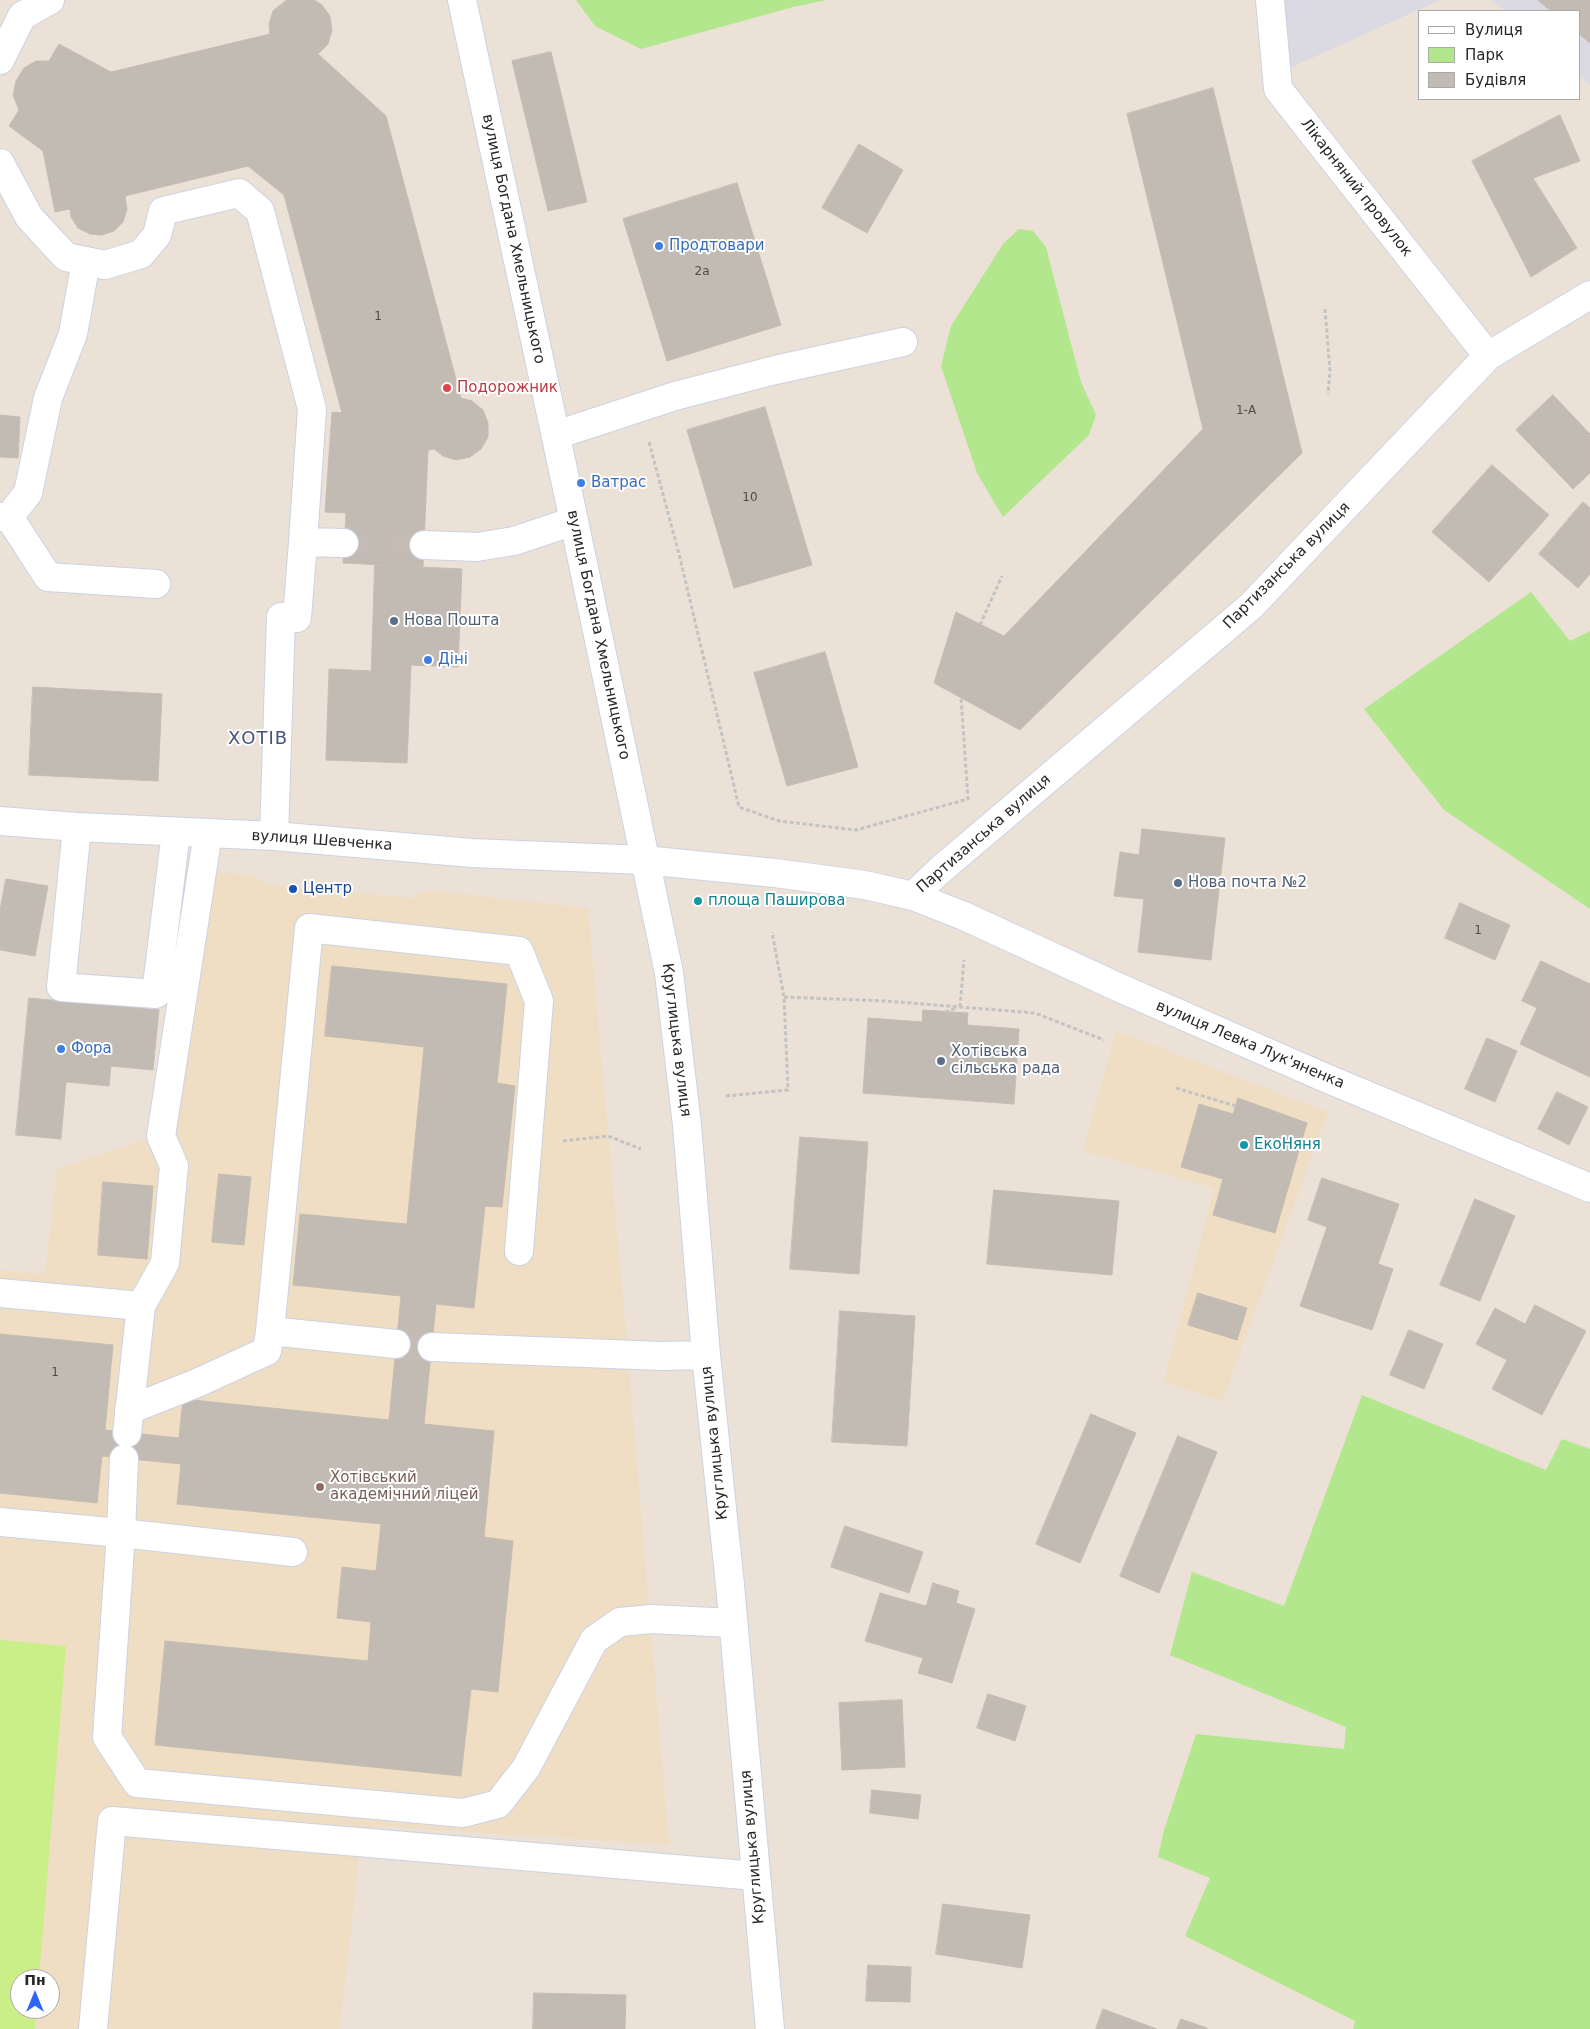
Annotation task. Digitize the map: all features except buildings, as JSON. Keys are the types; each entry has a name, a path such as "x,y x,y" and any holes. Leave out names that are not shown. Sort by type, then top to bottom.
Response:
{"street":[{"path":"0,60 15,8 50,0"},
{"name":"вулиця Богдана Хмельницького","path":"462,0 556,435 644,860"},
{"name":"Лікарняний провулок","path":"1270,0 1278,89 1488,356"},
{"path":"0,162 29,218 66,256 105,265 140,254 157,235 163,211 239,193 260,211 312,409 297,618 281,617 274,836"},
{"path":"86,261 73,334 48,398 28,493 4,517 48,577 156,584"},
{"name":"Партизанська вулиця","path":"913,896 946,865 1251,606 1488,356 1590,295"},
{"path":"556,435 675,396 775,370 903,342"},
{"path":"424,545 477,548 514,541 574,521"},
{"path":"303,542 344,543"},
{"name":"вулиця Шевченка","path":"0,821 76,828 274,836 472,853 644,860"},
{"path":"76,828 61,987 156,994 176,832"},
{"path":"208,833 161,1136 174,1166 165,1263 141,1306 127,1434 107,1737 136,1783 464,1812 498,1804 526,1768 594,1640 620,1622 651,1619 733,1623"},
{"path":"644,860 775,873 865,885 913,896"},
{"name":"Круглицька вулиця","path":"644,860 669,973 686,1124 770,2029"},
{"name":"вулиця Левка Лук'яненка","path":"913,896 964,916 1120,988 1310,1071 1590,1188"},
{"path":"127,1434 198,1383 267,1351 309,928 519,951 539,1001 519,1250"},
{"path":"0,1293 141,1306"},
{"path":"270,1331 396,1344"},
{"path":"432,1347 661,1356 706,1355"},
{"path":"0,1522 121,1532 293,1552"},
{"path":"93,2029 112,1821 756,1876"}],"path":[{"path":"1325,308 1330,371 1328,394"},
{"path":"640,408 679,554 739,807 780,821 856,830 968,799 961,697"},
{"path":"980,625 1002,576"},
{"path":"726,1096 788,1090 784,996 772,932"},
{"path":"960,1007 964,960"},
{"path":"784,996 885,1001 1035,1013 1104,1040"},
{"path":"945,1012 960,1007"},
{"path":"1176,1088 1236,1106"},
{"path":"528,1145 608,1136 641,1148"}],"shaded area":[{"path":"1272,0 1440,0 1283,71"},
{"path":"1492,0 1590,0 1590,85 1580,77 1580,10 1504,10"},
{"name":"Хотівський академічний ліцей","path":"187,869 252,875 265,884 413,898 426,890 588,908 669,1845 374,1826 361,1842 340,2029 0,2029 0,1270 45,1274 57,1170 152,1137"},
{"path":"1116,1031 1328,1112 1222,1402 1164,1382 1214,1188 1083,1151"}],"green space":[{"path":"576,0 827,0 793,7 641,49 595,26"},
{"path":"1019,229 1033,231 1046,247 1081,382 1096,415 1089,435 1003,517 977,473 941,366 951,326 1003,244"},
{"path":"1531,592 1570,641 1590,631 1590,909 1444,810 1364,709"},
{"path":"1362,1395 1546,1470 1562,1439 1590,1449 1590,2029 1353,2029 1355,2021 1185,1936 1210,1878 1158,1857 1164,1830 1196,1734 1344,1749 1346,1727 1170,1655 1192,1572 1284,1606"},
{"path":"0,1640 66,1646 40,1969 10,1969 10,2019 36,2019 35,2029 0,2029"}],"tunnel":[{"path":"344,543 424,545"},
{"path":"396,1344 432,1347"}],"place":[{"name":"Продтовари","path":"659,246"},
{"name":"Подорожник","path":"447,388"},
{"name":"Ватрас","path":"581,483"},
{"name":"Нова Пошта","path":"394,621"},
{"name":"Діні","path":"428,660"},
{"name":"Нова почта №2","path":"1178,883"},
{"name":"Центр","path":"293,889"},
{"name":"площа Паширова","path":"698,901"},
{"name":"Фора","path":"61,1049"},
{"name":"Хотівська сільська рада","path":"941,1061"},
{"name":"ЕкоНяня","path":"1244,1145"},
{"name":"Хотівський академічний ліцей","path":"320,1487"}],"district":[{"name":"ХОТІВ","path":"258,739"}]}
